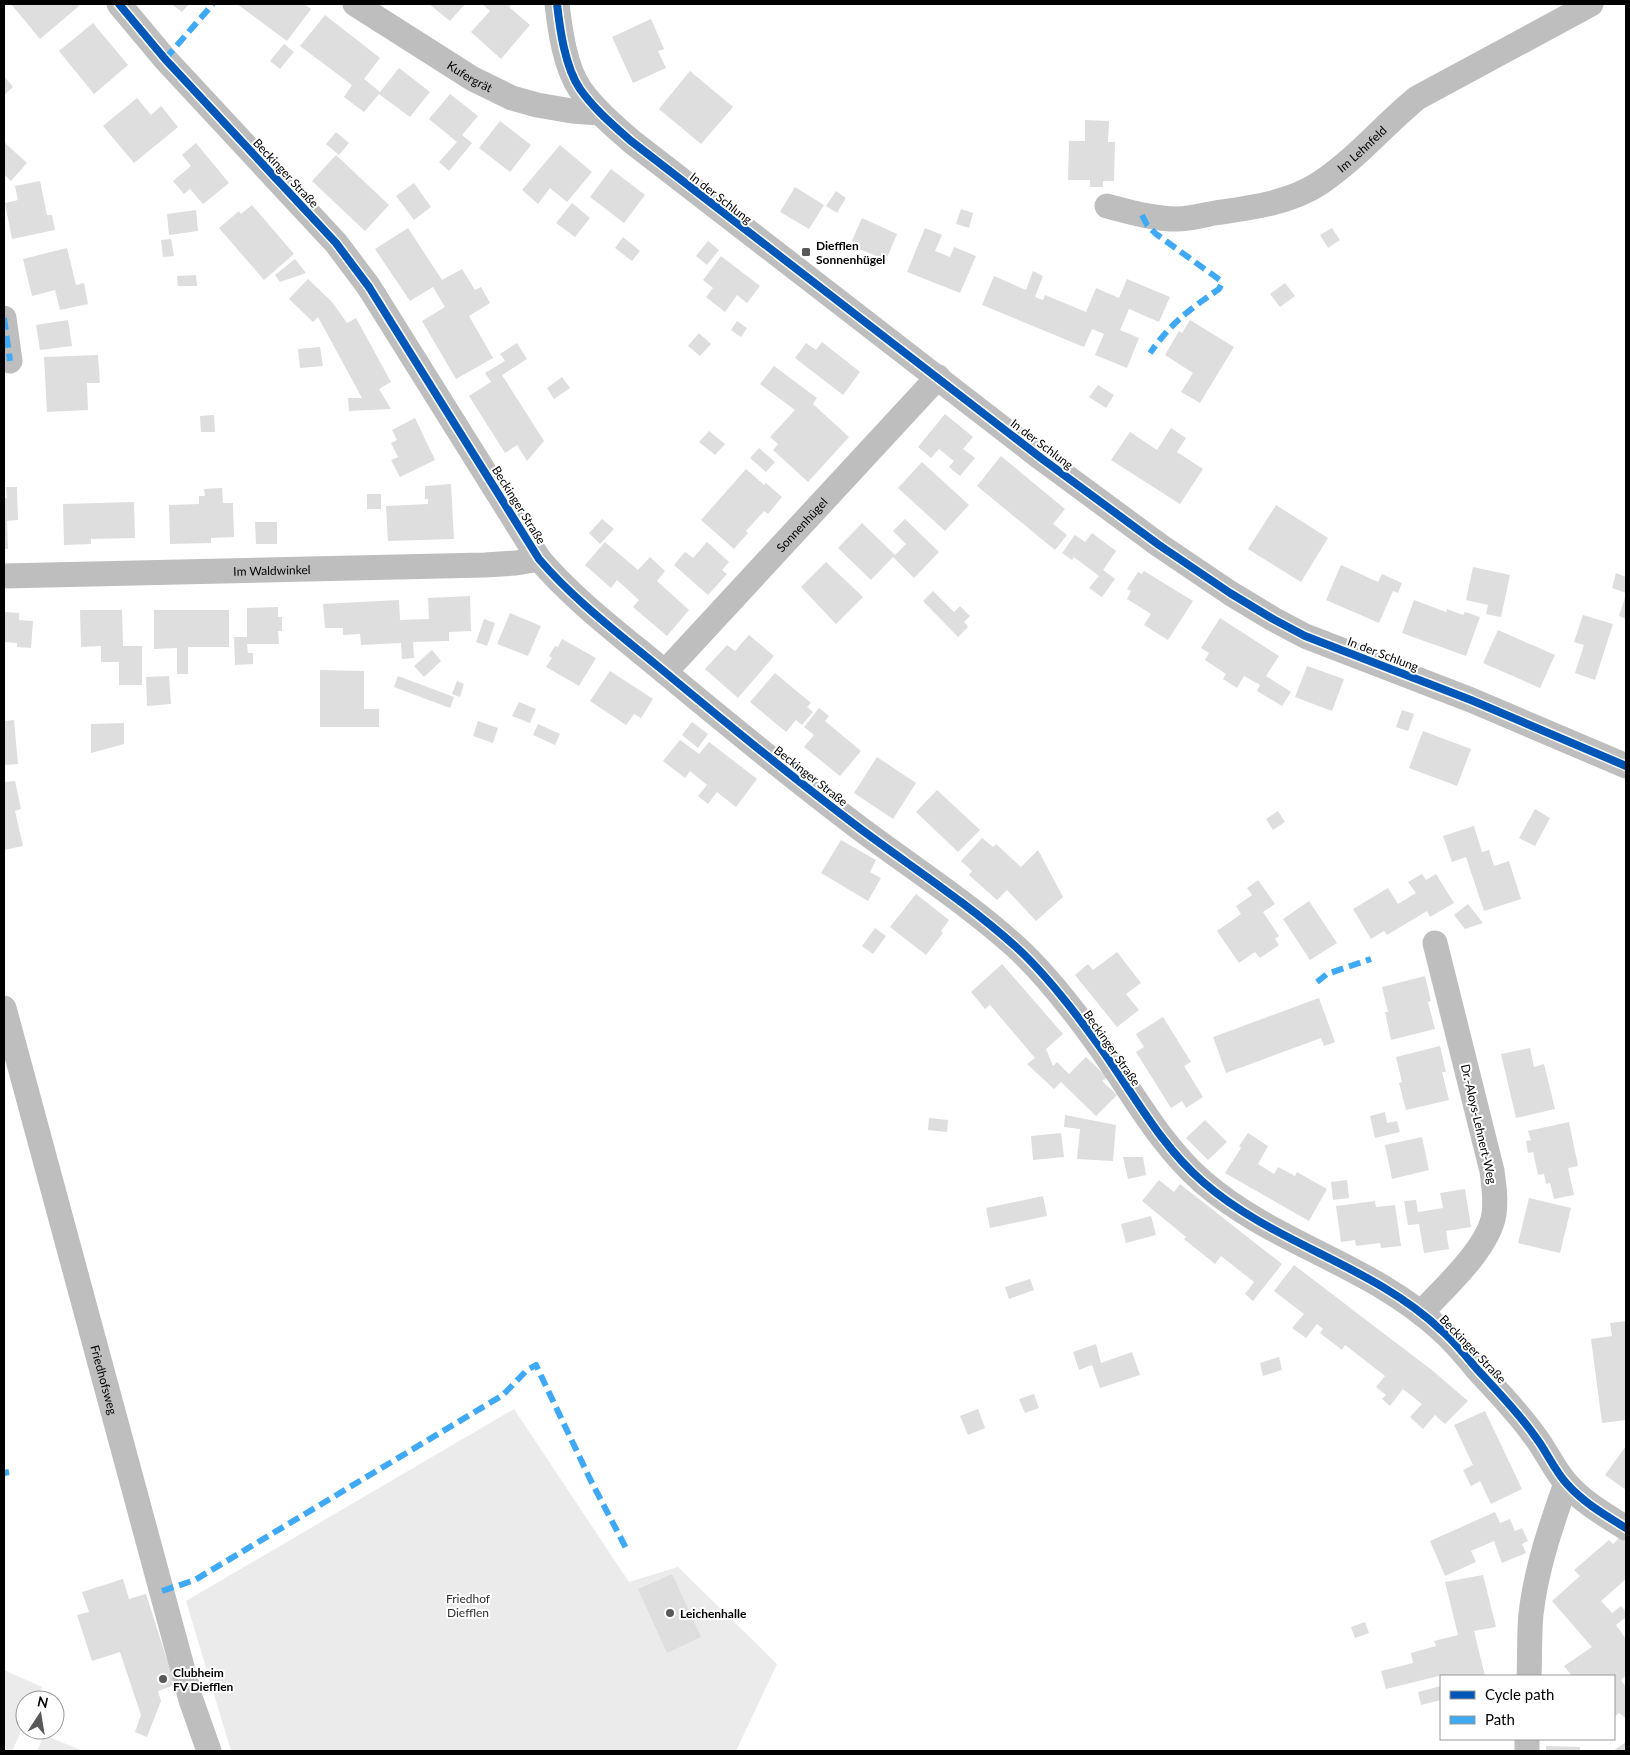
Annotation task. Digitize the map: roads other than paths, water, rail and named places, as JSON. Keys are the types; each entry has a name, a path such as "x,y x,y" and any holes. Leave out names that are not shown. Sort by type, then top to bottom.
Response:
{"street":[{"name":"Beckinger Straße","path":"119,4 165,59 336,242 369,287 539,559 558,582 762,752 863,831 967,905 1018,948 1049,981 1100,1047 1177,1158 1204,1183 1237,1208 1396,1294 1443,1331 1536,1437 1566,1484 1591,1507 1626,1528"},
{"name":"Kufergrät","path":"355,4 473,79 512,98 555,108 600,113"},
{"name":"In der Schlung","path":"557,4 567,59 579,87 600,113 631,142 1041,458 1159,545 1273,619 1305,636 1471,700 1626,766"},
{"name":"Im Lehnfeld","path":"1106,206 1142,215 1179,219 1262,206 1294,196 1319,184 1341,168 1417,98 1591,4"},
{"path":"4,319 10,361"},
{"name":"Sonnenhügel","path":"666,672 938,377"},
{"name":"Im Waldwinkel","path":"4,576 485,566 539,559"},
{"name":"Dr.-Aloys-Lehnert-Weg","path":"1421,1313 1472,1257 1485,1238 1494,1216 1496,1200 1492,1171 1435,944"},
{"name":"Friedhofsweg","path":"4,1008 191,1700 209,1751"},
{"path":"1529,1675 1531,1615 1537,1576 1545,1544 1566,1484"}],"place":[{"name":"Diefflen Sonnenhügel","path":"806,252"},
{"name":"Leichenhalle","path":"670,1613"},
{"name":"Clubheim FV Diefflen","path":"163,1679"}],"park label":[{"name":"Friedhof Diefflen","path":"468,1605"}]}
